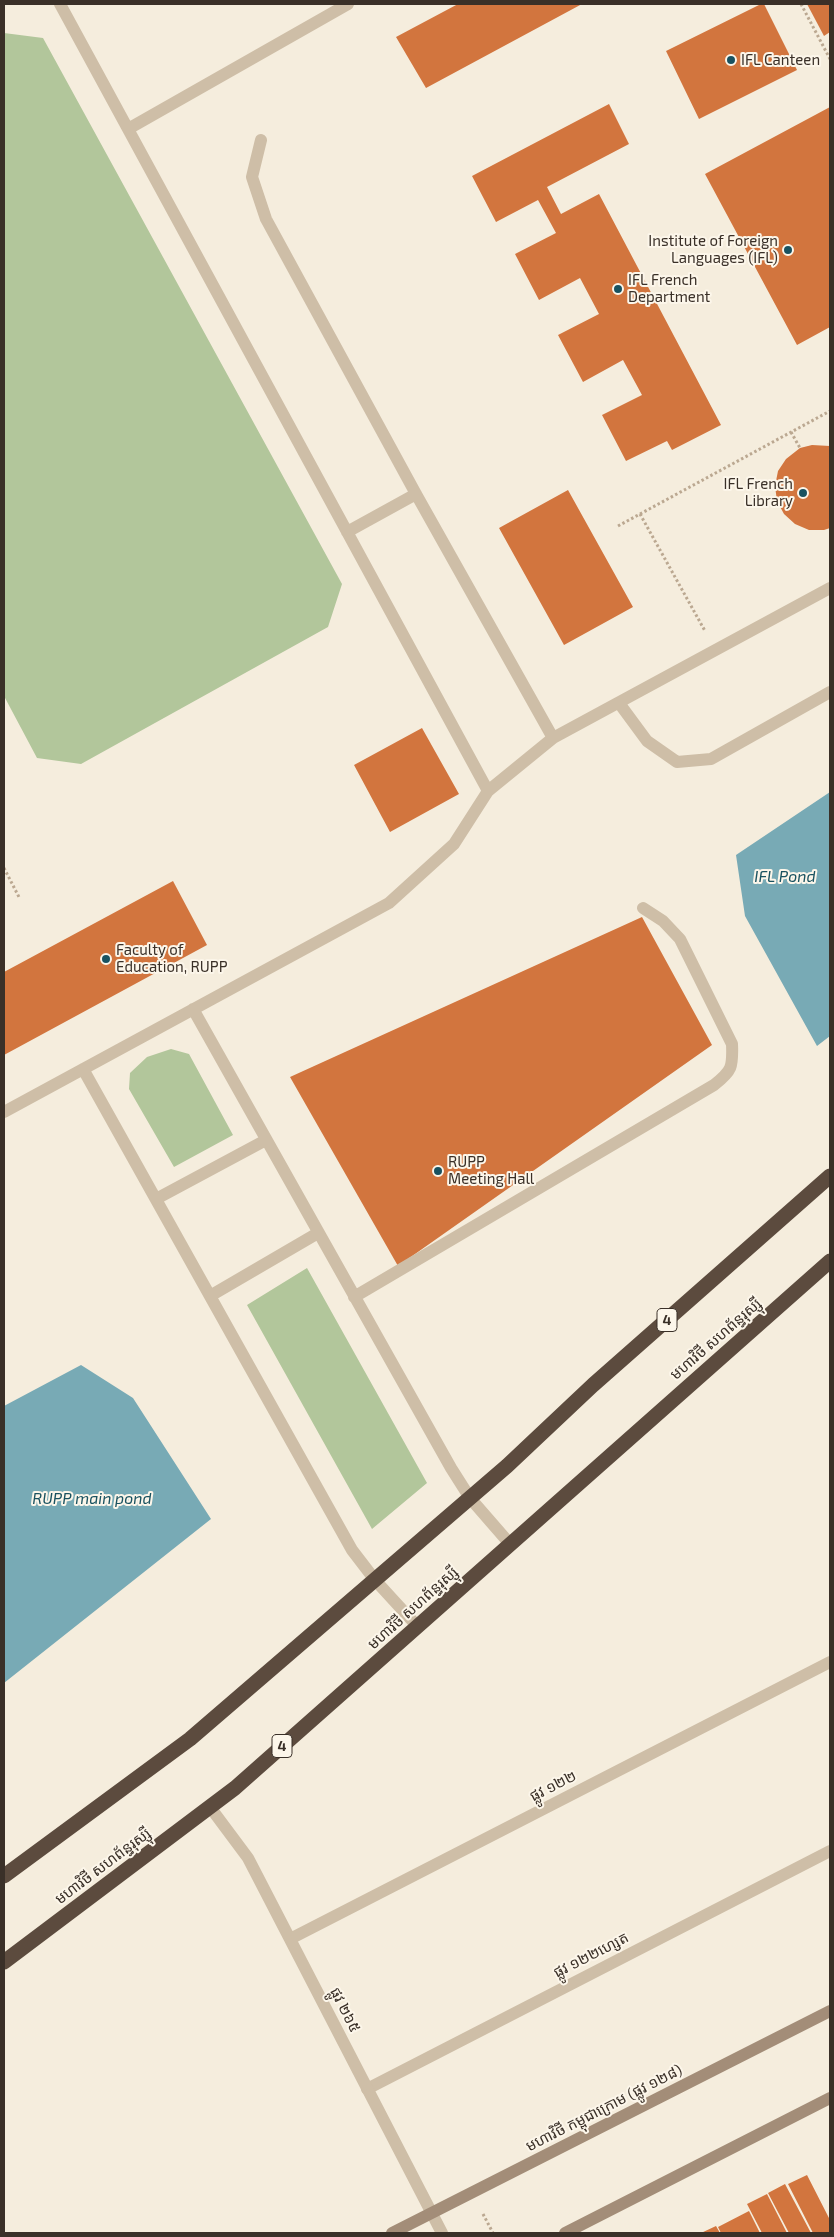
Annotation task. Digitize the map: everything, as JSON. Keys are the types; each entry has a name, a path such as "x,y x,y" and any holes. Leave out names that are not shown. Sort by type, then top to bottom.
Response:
{"highway":[{"name":"4","path":"4,1876 190,1739 470,1498 592,1385 830,1176"},
{"name":"មហាវិថី សហព័ន្ធរុស្ស៊ី","path":"4,1962 210,1807 418,1628 510,1544 830,1261"}],"main road":[{"name":"មហាវិថី កម្ពុជាក្រោម (ផ្លូវ ១២៨)","path":"392,2233 830,2011"},
{"path":"565,2233 830,2098"}],"street":[{"path":"60,4 488,791"},
{"path":"128,130 348,4"},
{"path":"261,140 252,177 266,218 416,494 553,738"},
{"path":"347,532 416,494"},
{"path":"4,1112 388,903 454,844 488,791 553,738 830,588"},
{"path":"619,703 647,741 677,762 711,759 830,692"},
{"path":"354,1297 714,1085 729,1073 732,1061 732,1044 680,939 662,921 643,908"},
{"path":"193,1009 450,1468 470,1498 510,1544"},
{"path":"83,1069 352,1550 375,1580 418,1628"},
{"path":"156,1199 266,1140"},
{"path":"210,1296 318,1233"},
{"name":"ផ្លូវ ១២២","path":"290,1939 830,1662"},
{"name":"ផ្លូវ ២៦៥","path":"210,1807 248,1858 442,2233"},
{"name":"ផ្លូវ ១២២ហ្សេត","path":"367,2089 830,1850"}],"path":[{"path":"801,4 830,59"},
{"path":"618,526 830,411"},
{"path":"791,432 800,448"},
{"path":"640,514 715,650"},
{"path":"4,868 20,899"}],"green space":[{"path":"4,33 43,38 342,584 328,627 81,764 37,758 4,696"},
{"path":"171,1049 189,1054 233,1135 174,1167 129,1089 130,1073 147,1057"},
{"path":"307,1268 427,1483 372,1529 247,1305"}],"water":[{"name":"IFL Pond","path":"830,792 830,1036 817,1046 745,916 736,855"},
{"name":"RUPP main pond","path":"81,1365 133,1398 211,1519 4,1683 4,1406"}],"building":[{"path":"458,4 582,4 426,88 396,37"},
{"name":"IFL Canteen","path":"764,4 797,70 699,119 666,51"},
{"path":"807,4 830,4 830,32 824,36"},
{"name":"IFL French Department","path":"609,104 629,144 547,187 561,214 599,194 721,425 672,450 667,441 626,461 602,415 642,395 623,360 583,382 558,335 599,314 580,278 539,300 515,254 556,233 538,200 496,222 472,176"},
{"name":"Institute of Foreign Languages (IFL)","path":"830,107 830,327 797,345 705,174"},
{"name":"IFL French Library","path":"812,445 830,446 830,528 824,530 809,530 795,524 784,514 777,501 775,486 778,471 786,459 800,448"},
{"path":"568,490 633,607 564,645 499,528"},
{"path":"422,728 459,794 390,832 354,765"},
{"name":"Faculty of Education, RUPP","path":"173,881 207,945 4,1055 4,972"},
{"name":"RUPP Meeting Hall","path":"642,917 712,1045 398,1266 290,1077"},
{"path":"807,2175 830,2220 830,2233 813,2233 788,2184"},
{"path":"785,2184 811,2233 789,2233 768,2193"},
{"path":"767,2194 787,2233 762,2233 747,2204"},
{"path":"749,2211 760,2233 721,2233 718,2227"},
{"path":"716,2226 720,2233 701,2233"}],"place":[{"name":"IFL Canteen","path":"731,60"},
{"name":"Institute of Foreign Languages (IFL)","path":"788,250"},
{"name":"IFL French Department","path":"618,289"},
{"name":"IFL French Library","path":"803,493"},
{"name":"Faculty of Education, RUPP","path":"106,959"},
{"name":"RUPP Meeting Hall","path":"438,1171"}]}
